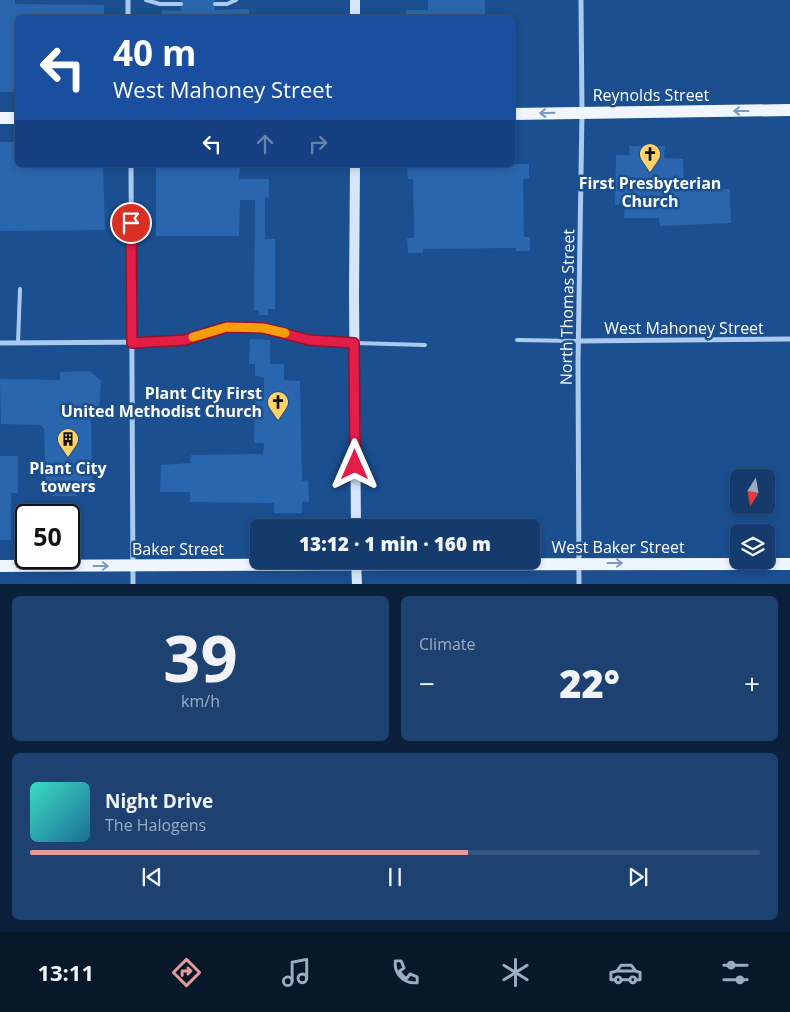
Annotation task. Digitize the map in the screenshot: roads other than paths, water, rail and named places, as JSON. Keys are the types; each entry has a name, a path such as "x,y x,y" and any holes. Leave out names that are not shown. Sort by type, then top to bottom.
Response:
{"main road":[{"path":"355,0 355,15"},
{"name":"Reynolds Street","path":"515,114 790,110"},
{"path":"0,118 15,118"},
{"path":"355,167 356,519"},
{"name":"West Baker Street","path":"540,563 790,564"},
{"name":"Baker Street","path":"0,566 250,564"},
{"path":"356,569 357,584"}],"street":[{"path":"128,0 128,15"},
{"name":"North Thomas Street","path":"580,584 578,341 582,112 581,0"},
{"path":"130,167 133,584"},
{"path":"0,343 132,343 185,340 227,327 263,328 309,340 354,343"},
{"name":"West Mahoney Street","path":"578,341 790,339"}],"lane":[{"path":"146,0 160,4 181,4"},
{"path":"215,4 227,4 236,0"},
{"path":"18,343 20,289"},
{"path":"517,340 578,341"},
{"path":"354,343 425,345"}],"place":[{"name":"First Presbyterian Church","path":"650,173"},
{"name":"Plant City First United Methodist Church","path":"278,421"},
{"name":"Plant City towers","path":"68,458"}]}
